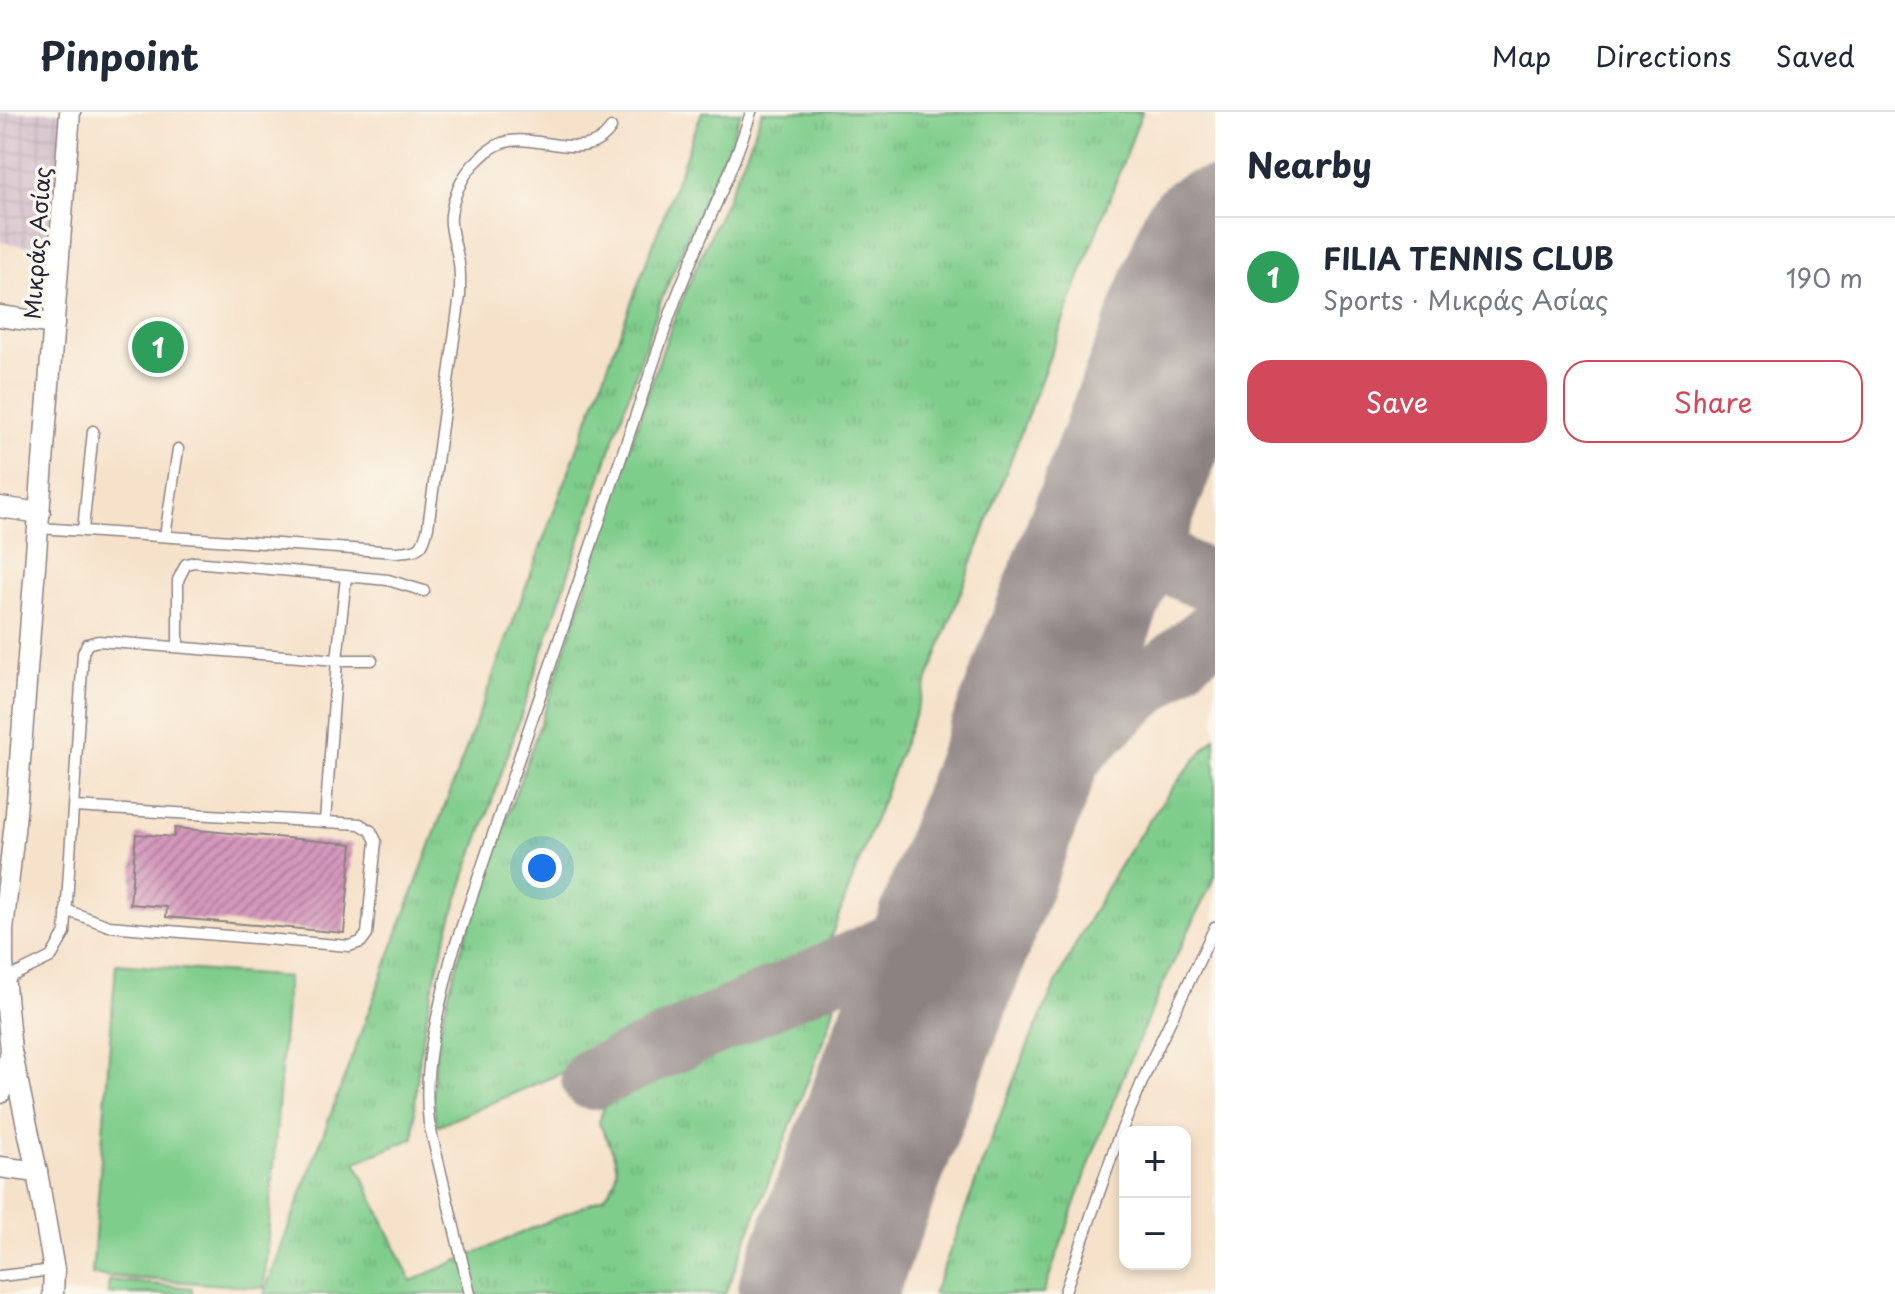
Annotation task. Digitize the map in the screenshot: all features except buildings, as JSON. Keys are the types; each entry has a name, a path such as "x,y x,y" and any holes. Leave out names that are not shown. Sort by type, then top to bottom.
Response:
{"street":[{"name":"Μικράς Ασίας","path":"0,1093 11,1051 3,930 8,810 40,520 70,112"},
{"path":"0,316 54,324"},
{"path":"0,507 40,520"},
{"path":"11,1051 54,1270 53,1294"},
{"path":"0,1167 37,1172"}],"lane":[{"path":"470,1294 429,1123 425,1094 427,1063 451,958 684,275 738,154 751,112"},
{"path":"40,520 83,530 396,552 417,550 423,545 428,527 460,295 461,272 450,217 459,188 469,170 485,152 504,142 583,147 597,143 611,128"},
{"path":"83,530 93,431"},
{"path":"165,536 178,449"},
{"path":"178,647 178,580 186,564 194,562 388,580 424,591"},
{"path":"325,822 346,577"},
{"path":"4,980 51,957 65,933 83,653 87,644 98,641 337,660 372,660"},
{"path":"66,910 109,926 349,946 361,942 367,934 376,841 371,831 360,824 74,807"},
{"path":"1064,1294 1117,1141 1215,927"},
{"path":"0,1276 54,1270"}],"shaded area":[{"path":"0,112 64,112 53,250 0,242"}],"green space":[{"path":"702,112 741,112 658,308 447,932 420,1054 414,1138 356,1162 411,1281 604,1197 615,1179 616,1170 613,1152 599,1123 604,1106 624,1089 837,996 828,1029 725,1294 264,1294"},
{"path":"762,112 1142,112 825,952 645,1037 438,1126 433,1098 435,1063 451,983 464,942 555,680 666,341"},
{"path":"1215,737 1215,876 1123,1077 1043,1294 933,1294 1016,1074 1066,963 1134,844 1186,770"},
{"path":"116,964 288,977 264,1288 92,1275"},
{"path":"109,1280 192,1288 192,1294 108,1294"}],"taxiway":[{"path":"1199,288 1215,258"},
{"path":"1135,457 1135,500 1148,537 1159,552 1174,564 1215,581"},
{"path":"933,985 999,857 1061,769 1116,712 1215,630"},
{"path":"592,1079 960,914"}],"runway":[{"path":"816,1294 1215,246"}],"place":[{"name":"FILIA TENNIS CLUB","path":"158,347"}]}
